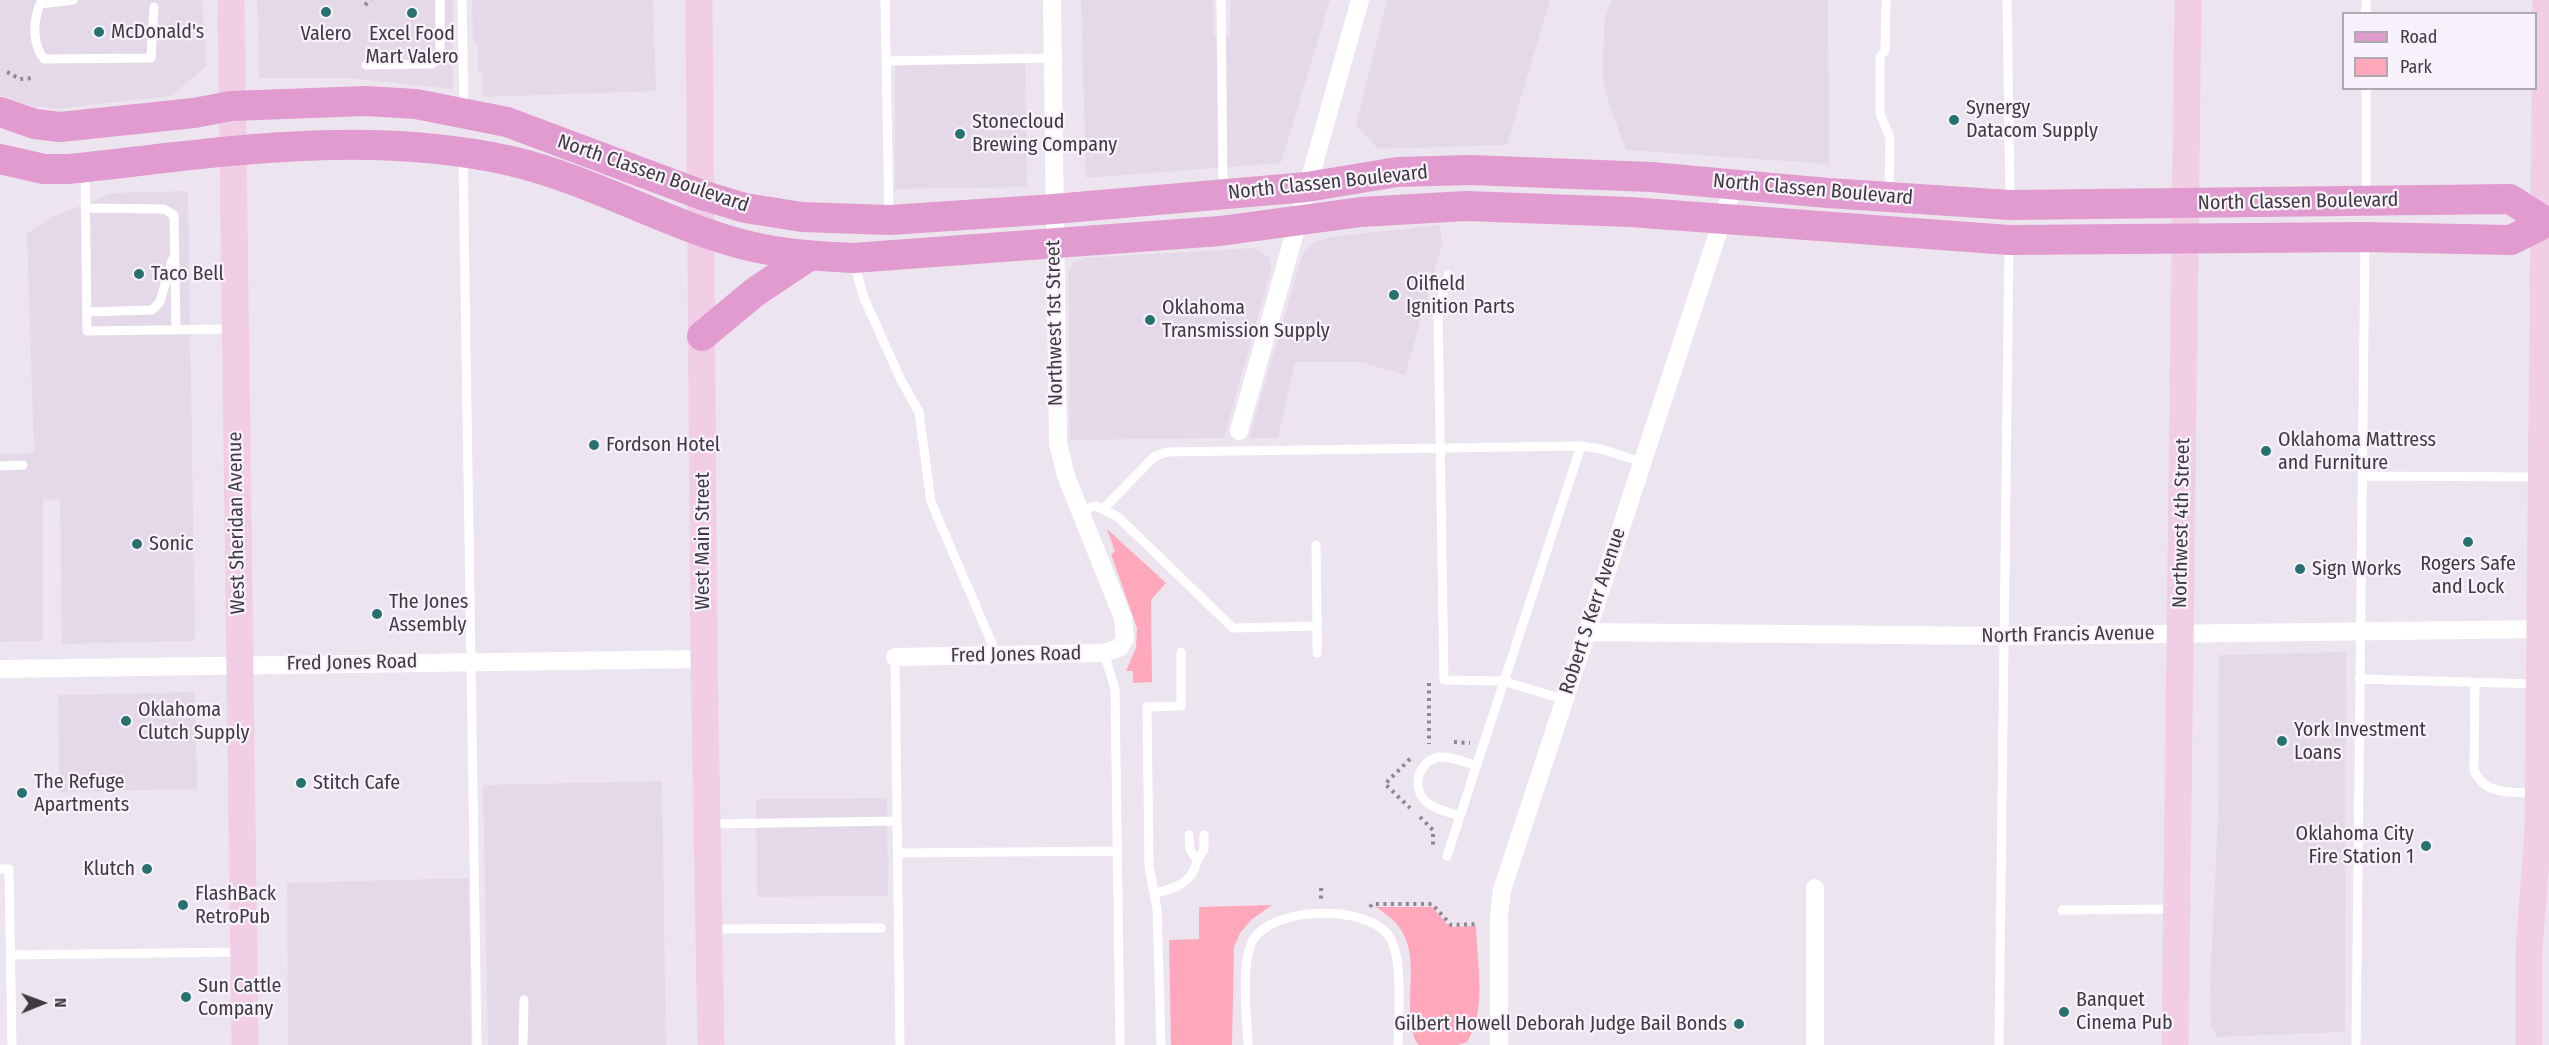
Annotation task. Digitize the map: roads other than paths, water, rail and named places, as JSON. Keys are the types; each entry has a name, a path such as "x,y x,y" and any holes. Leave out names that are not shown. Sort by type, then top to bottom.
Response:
{"main road":[{"name":"West Sheridan Avenue","path":"231,0 245,1045"},
{"name":"West Main Street","path":"699,0 704,658 711,1045"},
{"name":"Northwest 4th Street","path":"2175,1045 2188,0"},
{"path":"2529,1045 2529,950 2538,793 2540,684 2545,629 2542,477 2546,385 2546,0"},
{"name":"North Classen Boulevard","path":"0,112 34,124 60,127 195,113 231,106 366,101 416,104 464,112 507,123 702,195 745,208 802,218 890,220 1054,209 1307,187 1397,172 1472,170 1641,176 2010,205 2510,199 2547,221"},
{"name":"North Classen Boulevard","path":"0,159 45,169 85,168 281,146 388,143 463,153 553,173 702,231 773,251 809,256 853,258 1054,244 1297,222 1361,212 1466,206 1553,207 2009,240 2365,237 2511,240 2547,221"},
{"path":"702,336 756,292 809,256"}],"street":[{"name":"Northwest 1st Street","path":"1052,0 1058,443 1061,461 1123,618 1126,634"},
{"path":"1239,431 1360,0"},
{"name":"Robert S Kerr Avenue","path":"1499,1045 1499,915 1502,890 1734,184"},
{"name":"North Francis Avenue","path":"1586,632 2005,636 2545,629"},
{"name":"Fred Jones Road","path":"896,657 1104,653 1119,648 1126,634"},
{"name":"Fred Jones Road","path":"0,669 704,658"},
{"path":"1815,888 1815,1045"}],"lane":[{"path":"73,0 40,4 35,17 37,50 44,60 151,58 154,7"},
{"path":"366,65 432,64 440,55 440,0"},
{"path":"462,0 464,112"},
{"path":"885,0 890,220"},
{"path":"1221,0 1223,195"},
{"path":"1886,0 1886,50 1880,57 1880,113 1890,138 1889,197"},
{"path":"2007,0 2010,205"},
{"path":"886,61 1053,58"},
{"path":"2366,90 2366,200"},
{"path":"463,153 477,1045"},
{"path":"85,168 87,331 234,329"},
{"path":"85,208 164,209 174,215 176,330"},
{"path":"2356,1045 2365,237"},
{"path":"1999,1045 2009,240"},
{"path":"87,312 152,310 160,302 175,250"},
{"path":"853,258 864,298 900,378 919,412 931,502 997,655"},
{"path":"1448,275 1438,311 1444,680 1503,681 1563,699"},
{"path":"1447,856 1581,446"},
{"path":"1104,508 1154,457 1166,452 1581,446 1601,448 1642,462"},
{"path":"0,466 23,465"},
{"path":"2362,476 2542,477"},
{"path":"1080,510 1096,506 1104,508 1118,518 1233,628 1317,626"},
{"path":"1316,545 1317,653"},
{"path":"1161,1045 1154,893 1149,866 1147,707 1181,706 1181,652"},
{"path":"1104,653 1115,689 1120,1045"},
{"path":"896,657 900,1045"},
{"path":"2359,679 2540,684"},
{"path":"2475,682 2474,770 2478,779 2485,786 2500,791 2538,793"},
{"path":"1460,816 1427,803 1418,789 1420,773 1430,761 1438,758 1447,757 1476,766"},
{"path":"707,824 897,821"},
{"path":"1189,836 1190,850 1197,860"},
{"path":"1154,893 1178,887 1187,881 1193,874 1197,860 1204,850 1204,836"},
{"path":"897,853 1117,851"},
{"path":"0,869 9,869 12,1045"},
{"path":"2062,910 2177,909"},
{"path":"1248,1045 1247,961 1253,939 1266,926 1284,917 1349,915 1370,921 1389,936 1393,944 1398,974 1398,1045"},
{"path":"709,929 881,928"},
{"path":"10,955 244,951"},
{"path":"523,1045 524,1000"}],"place":[{"name":"Valero","path":"326,12"},
{"name":"Excel Food Mart Valero","path":"412,13"},
{"name":"McDonald's","path":"99,32"},
{"name":"Synergy Datacom Supply","path":"1954,120"},
{"name":"Stonecloud Brewing Company","path":"960,134"},
{"name":"Taco Bell","path":"139,274"},
{"name":"Oilfield Ignition Parts","path":"1394,295"},
{"name":"Oklahoma Transmission Supply","path":"1150,320"},
{"name":"Fordson Hotel","path":"594,445"},
{"name":"Oklahoma Mattress and Furniture","path":"2266,451"},
{"name":"Rogers Safe and Lock","path":"2468,542"},
{"name":"Sonic","path":"137,544"},
{"name":"Sign Works","path":"2300,569"},
{"name":"The Jones Assembly","path":"377,614"},
{"name":"Oklahoma Clutch Supply","path":"126,721"},
{"name":"York Investment Loans","path":"2282,741"},
{"name":"Stitch Cafe","path":"301,783"},
{"name":"The Refuge Apartments","path":"22,793"},
{"name":"Oklahoma City Fire Station 1","path":"2426,846"},
{"name":"Klutch","path":"147,869"},
{"name":"FlashBack RetroPub","path":"183,905"},
{"name":"Sun Cattle Company","path":"186,997"},
{"name":"Banquet Cinema Pub","path":"2064,1012"},
{"name":"Gilbert Howell Deborah Judge Bail Bonds","path":"1739,1024"}]}
